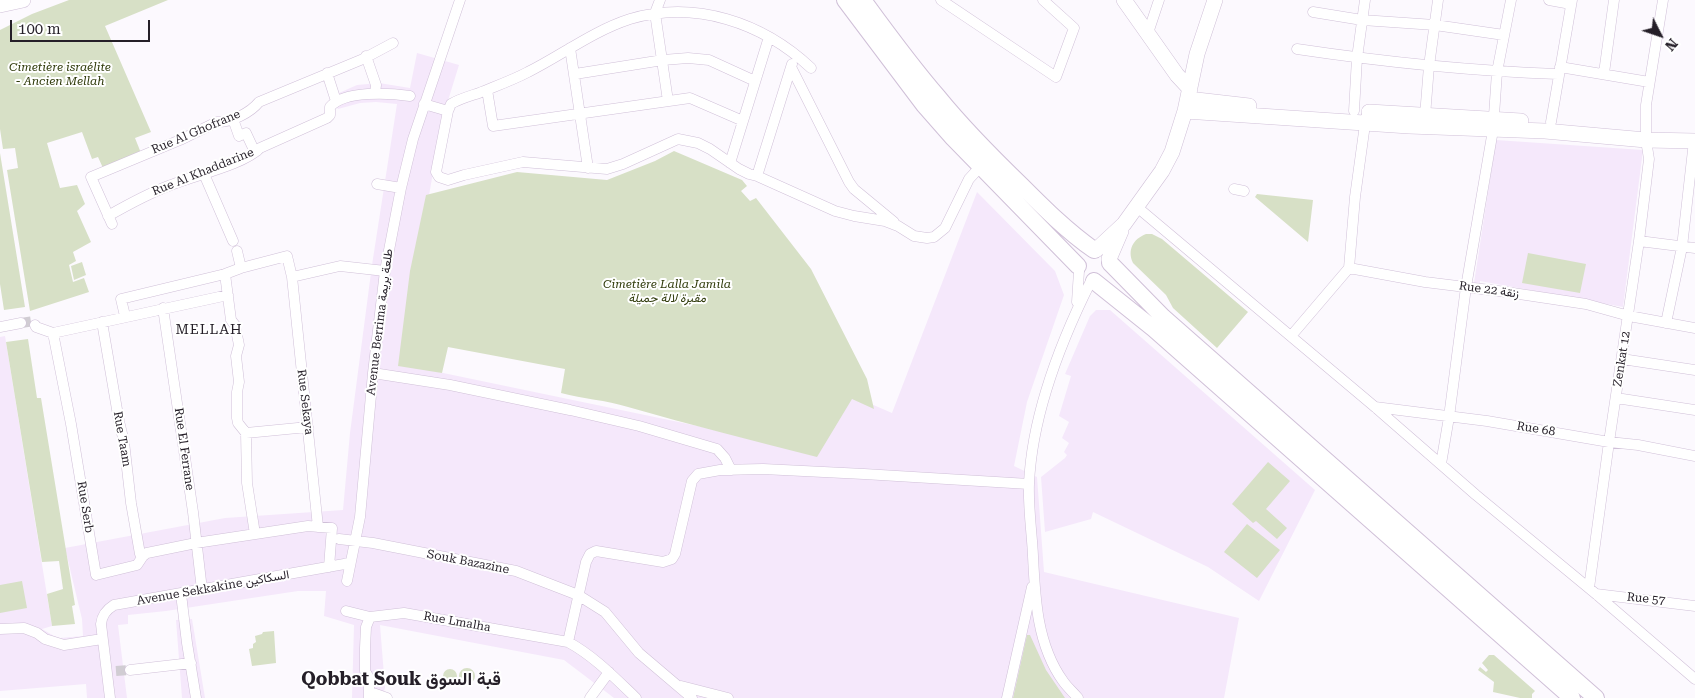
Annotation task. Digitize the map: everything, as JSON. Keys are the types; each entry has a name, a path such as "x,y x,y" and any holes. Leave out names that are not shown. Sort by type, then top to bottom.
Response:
{"main road":[{"path":"845,0 924,105 980,166 1086,275 1154,329 1572,698"},
{"path":"863,0 898,48 962,126 1062,225 1102,255 1164,317 1596,698"},
{"path":"1086,275 1079,261 1084,253 1102,255"},
{"path":"1086,275 1104,278 1110,268 1102,255"}],"street":[{"path":"0,5 21,0"},
{"path":"0,12 21,0"},
{"name":"Avenue Berrima طلعة بريمة","path":"350,563 360,517 372,374 385,271 401,188 413,139 460,0"},
{"path":"660,0 656,13 668,101"},
{"path":"941,0 1056,77 1074,28 1043,0"},
{"path":"1124,0 1177,75 1188,100"},
{"path":"1148,34 1159,0"},
{"path":"1102,255 1162,171 1172,152 1188,100 1197,54 1215,0"},
{"path":"1291,336 1349,268 1362,115 1358,58 1365,0"},
{"path":"1425,116 1429,66 1438,0"},
{"path":"1441,464 1466,287 1494,125 1497,72 1511,0"},
{"path":"1549,0 1571,2 1551,122"},
{"path":"1604,74 1614,0"},
{"name":"Zenkat 12","path":"1593,591 1609,442 1629,316 1648,170 1646,106 1663,0"},
{"path":"811,68 795,53 741,23 703,13 678,11 656,13 629,20 612,26 522,75 451,104 436,168 437,175 441,179 448,180 523,162 607,169 623,164 678,139 698,143 749,174 835,211 885,221 898,226"},
{"path":"1313,12 1362,20 1435,24 1504,35"},
{"path":"730,163 769,37"},
{"name":"Rue Al Ghofrane","path":"110,220 91,177 218,122 233,119 256,106 259,102 363,58 393,43"},
{"path":"570,48 588,168"},
{"path":"1297,49 1429,66 1497,72 1559,71 1604,74 1649,82"},
{"path":"757,176 795,53"},
{"path":"366,56 376,85 376,94"},
{"path":"575,74 663,60 688,58 709,60 755,81"},
{"path":"791,67 854,189 898,226 914,236 920,238 934,237 945,228 969,180 980,166"},
{"path":"327,73 336,101 364,94 410,96 448,111"},
{"path":"487,90 493,126 690,98 742,121"},
{"path":"1188,100 1494,125 1551,122 1646,135"},
{"name":"Rue Al Khaddarine","path":"110,220 146,196 172,184 204,174 254,154 260,148 327,118 330,115 330,107 336,101"},
{"path":"1362,115 1425,116 1545,131 1695,137 1682,247 1666,323"},
{"path":"233,119 239,136 246,133 253,148 257,151"},
{"path":"125,316 121,299 225,274 242,268 235,246 204,174"},
{"path":"377,184 401,188"},
{"path":"1137,207 1695,679"},
{"path":"1639,241 1695,248"},
{"name":"Rue Sekaya","path":"242,268 286,256 292,277 318,527"},
{"path":"292,277 340,266 385,271"},
{"name":"Rue 22 زنقة","path":"1349,268 1424,282 1586,304 1629,316 1695,328"},
{"path":"225,274 231,320 235,325 238,345 236,356 239,382 237,392 238,423 246,432 247,483 255,534"},
{"path":"1078,698 1063,681 1055,668 1040,630 1034,576 1029,484 1040,412 1052,372 1077,308 1086,275"},
{"path":"1077,308 1086,275"},
{"path":"35,324 36,327 53,333 228,295"},
{"name":"Rue El Ferrane","path":"163,308 193,512 202,590"},
{"name":"Rue Taam","path":"102,322 124,442 140,554 143,556"},
{"path":"0,327 21,324"},
{"name":"Rue Serb","path":"53,333 71,424 96,575 137,565 147,553 255,534 308,526 318,527"},
{"path":"1622,359 1695,370"},
{"path":"372,374 450,385 639,426 717,449 725,458 731,470"},
{"path":"1616,398 1695,410"},
{"name":"Rue 68","path":"1375,407 1449,416 1638,445 1695,456"},
{"path":"246,432 308,427"},
{"path":"636,698 580,648 568,642 586,562 588,557 596,551 664,562 672,559 675,554 693,479 700,474 731,470 763,470 1029,484"},
{"path":"318,527 332,528 335,538 329,567"},
{"name":"Souk Bazazine","path":"335,538 382,545 516,571 578,595 605,612 640,653 692,698"},
{"path":"347,581 350,563"},
{"name":"Avenue Sekkakine السكاكين","path":"110,698 112,672 102,640 102,618 108,608 114,605 350,563"},
{"path":"1007,698 1034,576"},
{"name":"Rue 57","path":"1593,591 1695,606"},
{"path":"181,594 196,698"},
{"name":"Rue Lmalha","path":"346,611 370,617 404,613 568,642"},
{"path":"370,617 366,627 365,648 369,695 381,694 387,698"},
{"path":"0,629 24,628 37,633 45,639 64,644 102,640"},
{"path":"130,670 191,663"},
{"path":"590,698 609,672"},
{"path":"675,685 728,698"}],"shaded area":[{"path":"417,53 459,65 442,120 400,364 813,450 848,394 892,413 977,192 1055,271 1064,295 1027,402 1014,466 1037,477 1044,572 1239,618 1224,698 614,698 564,660 380,625 385,688 382,698 352,698 354,625 324,616 326,591 298,591 128,615 128,624 118,625 127,698 87,698 86,684 0,691 0,337 5,336 52,626 42,629 54,636 60,638 83,636 82,619 65,548 225,518 343,510 350,433 372,265 397,104 360,103 338,109 330,97 357,85 379,83 410,88"},
{"path":"1496,140 1643,150 1623,307 1480,281 1480,284 1474,283"},
{"path":"1096,310 1110,310 1315,490 1259,601 1208,567 1093,512 1091,519 1045,532 1041,477 1067,455 1064,452 1069,443 1062,438 1069,422 1059,416 1071,376 1065,374 1090,316"},
{"path":"192,619 205,698 182,698 176,620"}],"green space":[{"name":"Cimetière israélite - Ancien Mellah","path":"69,0 168,0 105,26 151,132 135,138 141,153 103,168 98,157 92,159 82,132 47,143 60,188 77,185 85,204 77,211 91,242 73,252 76,261 69,265 73,282 84,278 89,292 30,311 7,170 18,168 15,148 3,149 0,129 0,30 32,14"},
{"name":"Cimetière Lalla Jamila مقبرة لالة جميلة","path":"674,151 742,180 747,186 741,191 750,201 756,198 811,269 867,379 874,409 852,399 817,457 620,405 561,393 565,369 448,347 442,373 398,366 410,271 426,195 517,172 607,180 655,161"},
{"path":"0,153 25,307 4,310 0,284"},
{"path":"1257,194 1313,200 1308,242 1255,197"},
{"path":"1152,234 1162,239 1248,312 1217,348 1173,308 1166,295 1133,263 1131,258 1132,246 1141,236"},
{"path":"1528,253 1586,264 1580,293 1522,283"},
{"path":"82,262 86,275 74,280 71,266"},
{"path":"28,339 37,398 41,398 75,605 72,606 75,624 52,626 47,594 63,589 59,561 42,562 6,342"},
{"path":"1268,462 1290,481 1266,509 1287,528 1277,539 1256,521 1253,523 1232,504"},
{"path":"1247,524 1280,550 1257,578 1224,552"},
{"path":"22,581 27,608 0,613 0,585"},
{"path":"274,631 276,663 252,666 249,649 253,648 253,644 256,642 255,636 263,632"},
{"path":"1027,635 1030,635 1046,670 1065,698 1013,698"},
{"path":"1489,655 1494,655 1535,691 1532,694 1532,698 1520,698 1493,692 1494,682 1478,670 1480,667 1486,672 1488,670 1482,663"},
{"path":"467,668 475,676 467,684 459,676"},
{"path":"447,669 453,669 457,676 453,683 447,683 443,679 443,673"}],"tunnel":[{"path":"21,323 34,321 35,325"},
{"path":"116,671 130,670"}],"district":[{"name":"MELLAH","path":"209,330"},
{"name":"Qobbat Souk قبة السوق","path":"401,680"}]}
